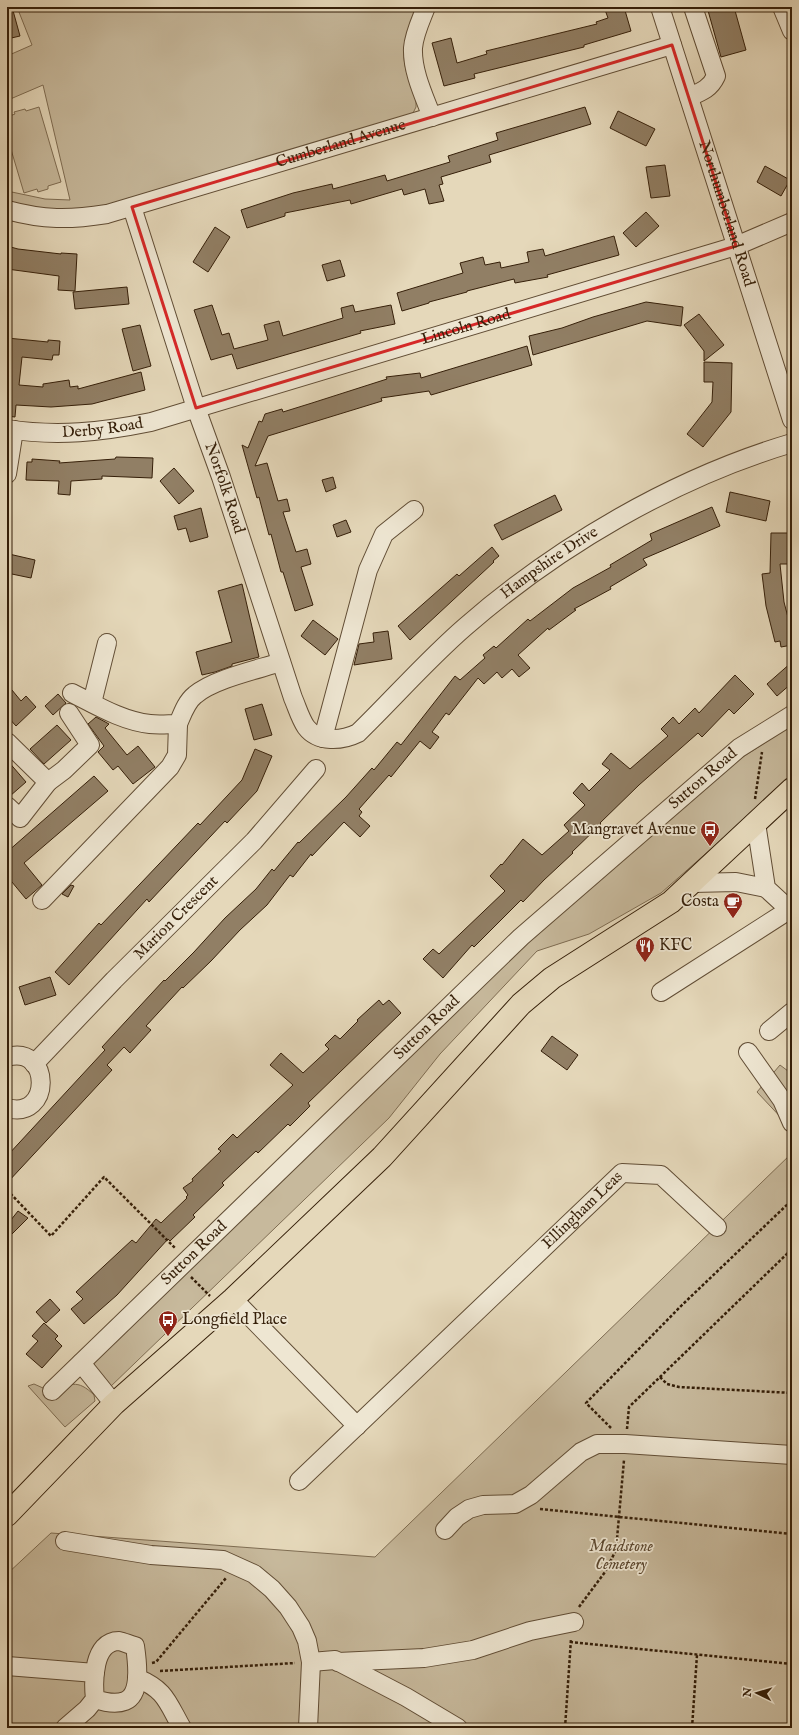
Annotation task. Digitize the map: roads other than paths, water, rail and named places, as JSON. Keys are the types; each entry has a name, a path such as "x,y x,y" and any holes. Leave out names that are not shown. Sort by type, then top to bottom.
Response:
{"main road":[{"path":"7,1515 114,1404 228,1303 382,1156 521,1004 552,978 671,902 792,789"}],"street":[{"path":"426,7 416,34 413,49 417,73 432,117"},
{"name":"Northumberland Road","path":"660,7 792,420"},
{"path":"689,97 712,85 716,76 693,7"},
{"path":"782,7 792,31"},
{"name":"Cumberland Avenue","path":"7,210 36,217 72,219 107,214 672,45"},
{"name":"Norfolk Road","path":"132,207 196,408 221,477 293,698 306,726 311,732 323,738"},
{"name":"Lincoln Road","path":"196,408 736,246 792,222"},
{"name":"Derby Road","path":"10,430 55,434 113,430 151,422 196,408"},
{"path":"7,474 10,430"},
{"name":"Hampshire Drive","path":"323,738 345,738 358,733 420,668 465,627 509,592 575,545 682,485 714,470 792,443"},
{"path":"323,738 368,570 384,534 414,510"},
{"path":"92,703 108,643"},
{"path":"42,900 170,767 177,755 178,724 184,710 194,696 206,688 281,662"},
{"path":"72,693 121,716 136,721 149,724 178,724"},
{"path":"7,806 20,818 48,782 64,770 90,745 69,713"},
{"name":"Sutton Road","path":"52,1391 521,937 739,748 792,715"},
{"path":"7,742 48,782"},
{"name":"Marion Crescent","path":"34,1064 114,980 254,841 316,769"},
{"path":"756,823 766,888"},
{"path":"661,992 791,911 766,888 736,882 693,883"},
{"path":"769,1031 792,1012"},
{"path":"748,1052 782,1100 792,1123"},
{"path":"7,1057 23,1057 34,1064 39,1071 41,1079 41,1087 38,1096 33,1102 22,1108 7,1108"},
{"name":"Ellingham Leas","path":"357,1426 622,1173 661,1175 717,1227"},
{"path":"228,1303 357,1426 299,1481"},
{"path":"81,1363 114,1404"},
{"path":"445,1530 457,1517 469,1509 483,1505 515,1504 531,1495 581,1452 597,1444 625,1444 792,1455"},
{"path":"65,1542 151,1555 222,1560 237,1565 254,1574 272,1589 288,1607 301,1626 307,1641 311,1662 307,1725"},
{"path":"338,1662 424,1658 473,1650 530,1631 574,1622"},
{"path":"65,1728 87,1709 95,1699 93,1681 101,1652 109,1643 120,1641 135,1646 138,1672 134,1692 127,1701 109,1703 95,1699"},
{"path":"311,1662 335,1660 406,1697 458,1728"},
{"path":"7,1666 95,1673"},
{"path":"138,1672 162,1693 182,1728"}],"place":[{"name":"Mangravet Avenue","path":"710,847"},
{"name":"Costa","path":"733,919"},
{"name":"KFC","path":"645,963"},
{"name":"Longfield Place","path":"168,1337"}],"park label":[{"name":"Maidstone Cemetery","path":"621,1556"}]}
